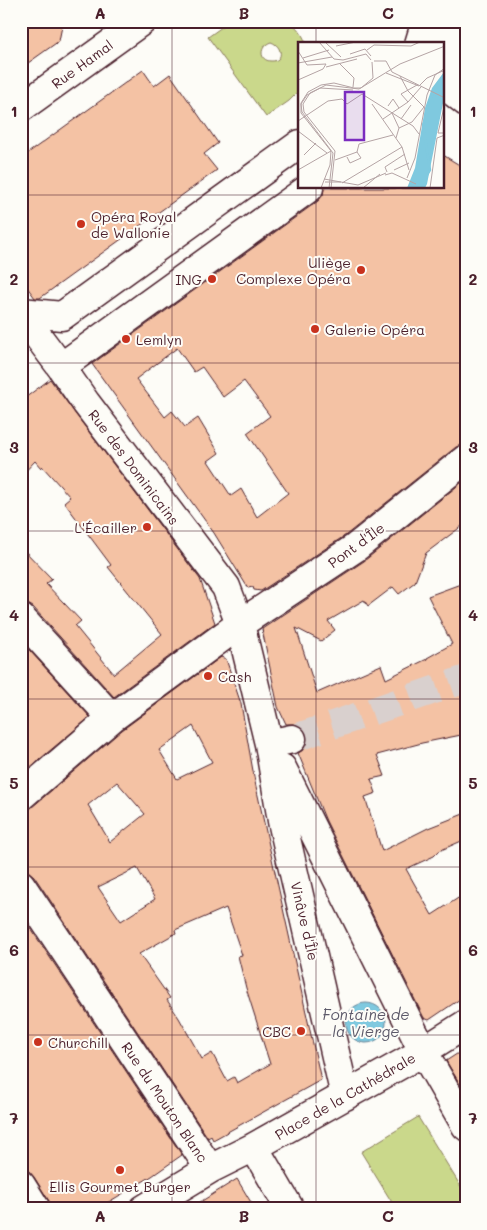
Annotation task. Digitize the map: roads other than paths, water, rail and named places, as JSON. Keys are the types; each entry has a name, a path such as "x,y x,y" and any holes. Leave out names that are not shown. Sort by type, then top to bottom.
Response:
{"street":[{"name":"Rue Hamal","path":"21,108 142,21"},
{"path":"423,42 447,24"},
{"path":"447,24 449,49 454,61 466,73"},
{"path":"444,85 466,102"},
{"path":"21,313 62,316 298,145"},
{"path":"61,367 308,189"},
{"name":"Rue des Dominicains","path":"21,313 86,403 226,587 240,624"},
{"name":"Pont d'Île","path":"21,796 112,718 240,624 355,548 466,459"},
{"path":"21,618 112,718"},
{"name":"Vinâve d'Île","path":"240,624 281,742 423,1052"},
{"name":"Vinâve d'Île","path":"281,742 282,822 345,1096"},
{"name":"Rue du Mouton Blanc","path":"21,885 210,1169"},
{"path":"423,1052 466,1024"},
{"name":"Place de la Cathédrale","path":"144,1209 210,1169 254,1147 423,1052 466,1126"},
{"path":"254,1147 290,1209"},
{"path":"21,1185 36,1209"}],"water":[{"name":"Fontaine de la Vierge","path":"370,1003 377,1006 383,1012 386,1023 385,1031 377,1040 370,1043 362,1043 355,1040 347,1031 346,1019 349,1012 358,1004"}],"tunnel":[{"path":"292,739 466,679"}],"place":[{"name":"Opéra Royal de Wallonie","path":"81,224"},
{"name":"Uliège Complexe Opéra","path":"361,270"},
{"name":"ING","path":"212,279"},
{"name":"Galerie Opéra","path":"315,329"},
{"name":"Lemlyn","path":"126,339"},
{"name":"L'Écailler","path":"147,527"},
{"name":"Cash","path":"208,676"},
{"name":"CBC","path":"301,1031"},
{"name":"Churchill","path":"38,1042"},
{"name":"Ellis Gourmet Burger","path":"120,1170"}]}
